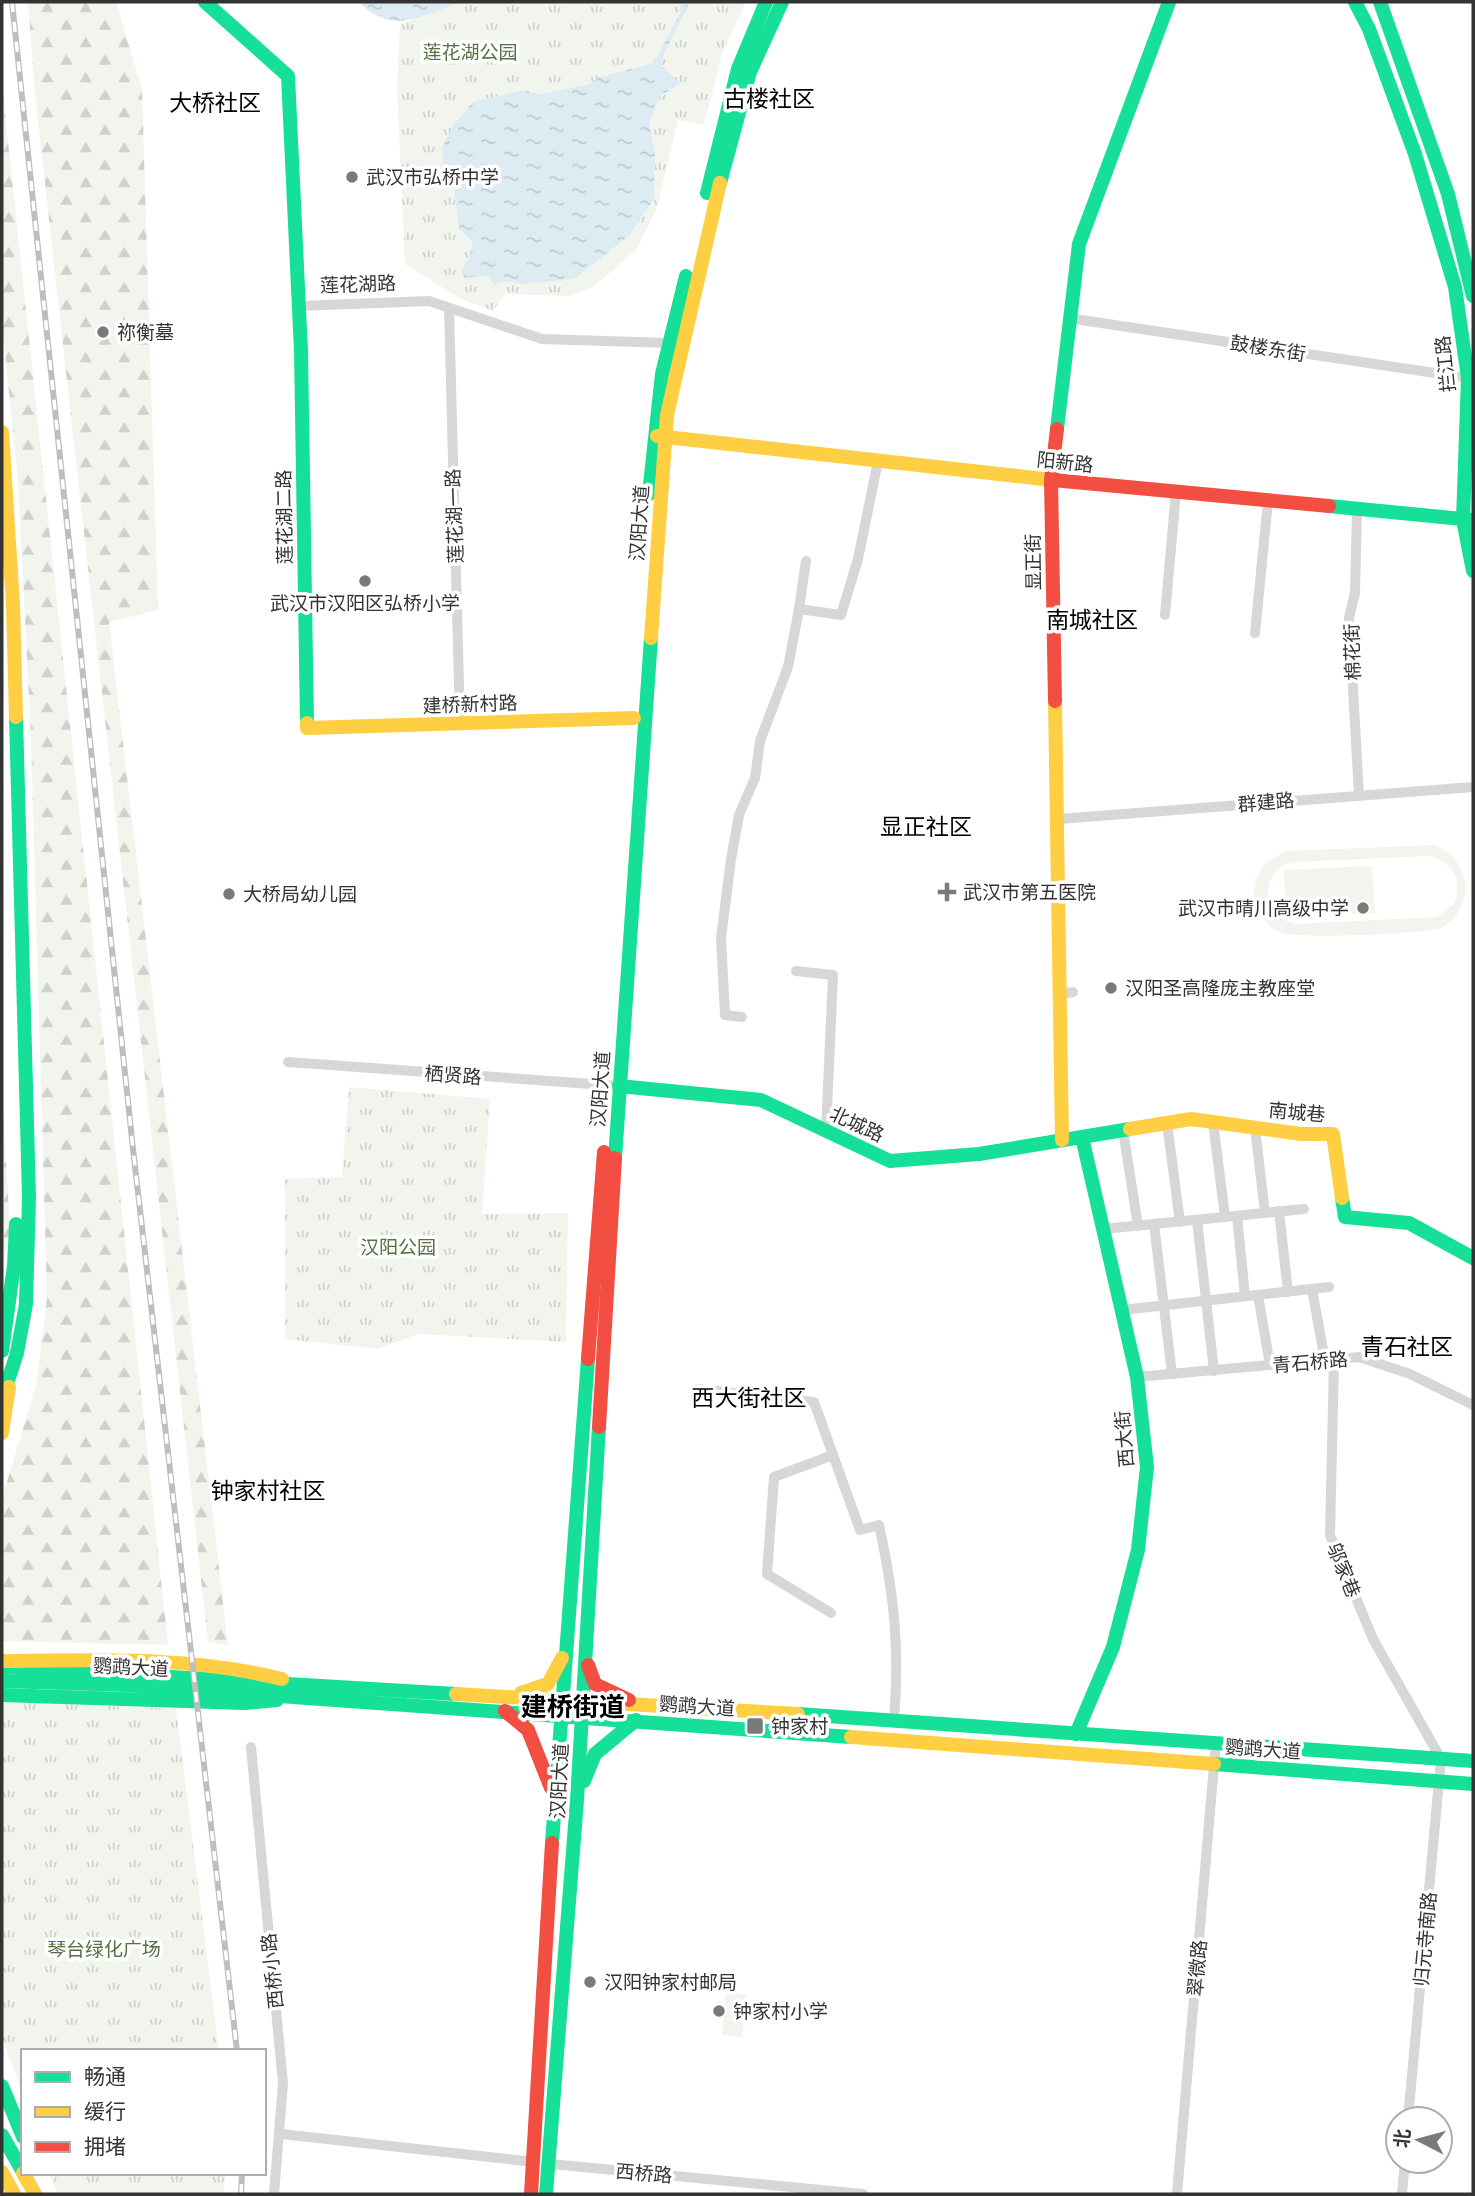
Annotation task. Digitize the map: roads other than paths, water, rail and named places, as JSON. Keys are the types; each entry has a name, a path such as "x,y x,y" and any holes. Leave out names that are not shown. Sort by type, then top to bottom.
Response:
{"main road":[{"name":"莲花湖路","path":"205,2 288,76 299,306"},
{"name":"汉阳大道","path":"546,2194 551,2164 578,1800 634,718 659,437 670,343 738,69 766,2"},
{"name":"汉阳大道","path":"531,2194 562,1699 614,1087 659,437 702,253 747,85 760,45 782,2"},
{"name":"显正街","path":"1062,1140 1067,993 1055,764 1051,480 1068,318 1079,244 1169,2"},
{"name":"拦江路","path":"1355,2 1369,29 1415,154 1455,288 1468,378 1468,520 1473,571"},
{"path":"1380,2 1448,194 1473,296"},
{"name":"莲花湖二路","path":"299,306 307,728"},
{"path":"2,432 13,605 29,1197 26,1304 2,1433"},
{"name":"阳新路","path":"659,437 1051,480 1468,520"},
{"path":"2,623 16,1190 14,1266 2,1351"},
{"name":"建桥新村路","path":"307,728 634,718"},
{"name":"北城路","path":"614,1087 761,1100 890,1161 979,1154 1082,1137"},
{"name":"南城巷","path":"1082,1137 1191,1119 1301,1134 1333,1134 1345,1217 1409,1223 1473,1258"},
{"name":"西大街","path":"1076,1734 1113,1647 1138,1550 1147,1467 1137,1377 1082,1137"},
{"path":"2,1399 11,1375"},
{"path":"555,1797 543,1761 528,1730 505,1704 548,1684 556,1674 566,1645"},
{"path":"586,1645 587,1660 596,1684 638,1704"},
{"path":"2,1661 118,1660 234,1667 304,1691"},
{"name":"鹦鹉大道","path":"2,1667 505,1704 561,1715 1473,1784"},
{"name":"鹦鹉大道","path":"2,1681 304,1691"},
{"path":"2,1695 245,1703 304,1691"},
{"name":"鹦鹉大道","path":"505,1704 583,1700 1473,1762"},
{"path":"578,1800 595,1754 636,1720"},
{"path":"2,2086 21,2132"},
{"path":"2,2135 21,2169"},
{"path":"2,2172 14,2194"},
{"path":"24,2175 35,2194"},
{"path":"35,2175 41,2194"}],"street":[{"name":"莲花湖路","path":"299,306 429,301 542,339 670,343"},
{"name":"莲花湖一路","path":"449,308 460,723"},
{"name":"鼓楼东街","path":"1068,318 1468,378"},
{"path":"799,609 841,615 858,559 878,461"},
{"path":"1164,615 1176,492"},
{"path":"1255,633 1268,501"},
{"name":"棉花街","path":"1357,510 1355,593 1349,618 1359,795"},
{"path":"742,1017 725,1015 722,966 730,859 739,816 755,778 760,741 788,667 806,561"},
{"name":"群建路","path":"1059,819 1473,787"},
{"path":"796,971 834,975 826,1131"},
{"name":"栖贤路","path":"288,1062 614,1087"},
{"path":"1213,1122 1245,1296"},
{"path":"1167,1123 1181,1222"},
{"path":"1255,1128 1265,1213"},
{"path":"1123,1130 1138,1226"},
{"path":"1103,1229 1304,1209"},
{"path":"1279,1211 1288,1292"},
{"path":"1197,1220 1214,1371"},
{"path":"1154,1224 1172,1374"},
{"path":"1122,1310 1329,1287"},
{"name":"邬家巷","path":"1312,1289 1329,1360 1330,1535 1373,1639 1441,1759"},
{"path":"1258,1295 1270,1365"},
{"name":"青石桥路","path":"1137,1377 1359,1357 1410,1374 1473,1405"},
{"path":"698,1389 814,1402 860,1530 878,1525 893,1589 898,1666 894,1720"},
{"path":"831,1613 767,1574 774,1477 833,1455"},
{"name":"翠微路","path":"1177,2194 1216,1742"},
{"name":"西桥小路","path":"251,1748 283,2083 281,2134 274,2194"},
{"name":"归元寺南路","path":"1409,2105 1441,1759"},
{"path":"281,2134 534,2162"},
{"name":"西桥路","path":"551,2164 863,2194"},
{"path":"1402,2194 1404,2175"}],"water":[{"path":"359,2 461,2 421,17 396,21 371,13"},
{"path":"681,2 687,2 688,5 664,55 662,66 680,83 659,97 649,124 655,153 654,199 630,235 574,279 523,284 506,281 495,285 487,276 464,278 462,270 472,251 472,241 459,229 454,188 445,181 442,148 454,124 474,101 526,90 536,95 590,84 599,77 654,63 680,13"}],"railway":[{"path":"12,2 133,1149 237,2049"},
{"path":"241,2194 242,2175"}],"place":[{"name":"武汉市弘桥中学","path":"352,177"},
{"name":"祢衡墓","path":"103,332"},
{"name":"武汉市汉阳区弘桥小学","path":"365,581"},
{"name":"武汉市第五医院","path":"947,892"},
{"name":"大桥局幼儿园","path":"229,894"},
{"name":"武汉市晴川高级中学","path":"1363,908"},
{"name":"汉阳圣高隆庞主教座堂","path":"1111,988"},
{"name":"钟家村","path":"755,1726"},
{"name":"汉阳钟家村邮局","path":"590,1982"},
{"name":"钟家村小学","path":"719,2011"}],"district":[{"name":"古楼社区","path":"769,99"},
{"name":"大桥社区","path":"215,103"},
{"name":"南城社区","path":"1092,620"},
{"name":"显正社区","path":"926,827"},
{"name":"青石社区","path":"1407,1347"},
{"name":"西大街社区","path":"749,1398"},
{"name":"钟家村社区","path":"268,1491"},
{"name":"建桥街道","path":"573,1707"}],"park label":[{"name":"莲花湖公园","path":"470,52"},
{"name":"汉阳公园","path":"398,1247"},
{"name":"琴台绿化广场","path":"104,1949"}]}
